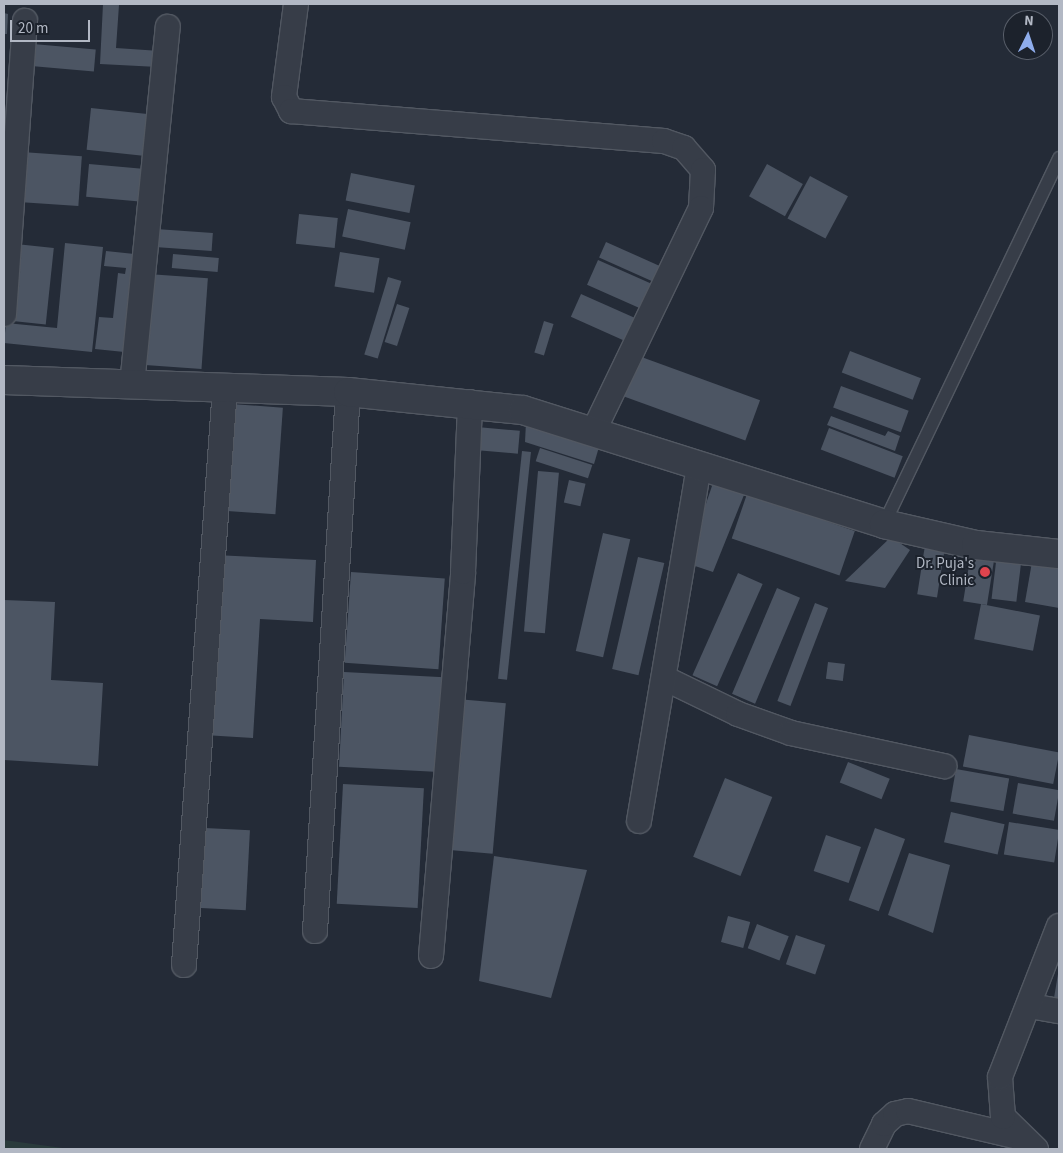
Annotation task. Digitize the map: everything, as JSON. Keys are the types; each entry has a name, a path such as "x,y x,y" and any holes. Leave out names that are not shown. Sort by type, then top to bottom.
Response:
{"street":[{"path":"296,4 284,97 292,111 664,141 684,148 703,170 701,208 594,430"},
{"path":"4,314 25,21"},
{"path":"132,385 168,27"},
{"path":"4,380 348,392 470,402 522,410 594,430 700,467 884,524 976,545 1059,554"},
{"path":"184,965 225,387"},
{"path":"314,931 348,392"},
{"path":"431,956 463,572 470,402"},
{"path":"639,821 700,467"},
{"path":"664,678 738,714 791,733 944,766"},
{"path":"1029,1144 1002,1117 999,1094 1000,1077 1030,1006 1059,926"},
{"path":"1030,1006 1059,1012"},
{"path":"872,1149 884,1124 895,1114 908,1111 1029,1144"}],"lane":[{"path":"884,524 1059,158"}],"shaded area":[{"path":"4,1140 70,1149 4,1149"}],"building":[{"path":"103,4 119,5 116,48 160,51 158,67 100,64"},
{"path":"4,13 8,14 7,34 4,34"},
{"path":"33,44 96,49 94,71 31,66"},
{"path":"91,108 150,114 145,156 87,150"},
{"path":"22,152 82,156 78,206 19,202"},
{"path":"89,164 151,169 148,202 86,197"},
{"path":"767,164 803,184 785,216 749,196"},
{"path":"351,173 415,185 409,213 346,200"},
{"path":"810,176 848,196 825,239 787,218"},
{"path":"348,209 411,222 405,250 342,236"},
{"path":"299,214 338,218 335,248 296,244"},
{"path":"156,229 213,233 212,251 155,247"},
{"path":"606,242 668,270 661,285 599,258"},
{"path":"65,243 103,247 92,352 4,343 6,323 57,328"},
{"path":"16,244 54,248 46,325 8,321"},
{"path":"106,251 144,255 134,353 95,349 99,317 113,318 118,273 125,274 126,268 104,266"},
{"path":"340,252 380,258 374,293 335,287"},
{"path":"173,254 219,258 218,272 172,268"},
{"path":"598,260 661,288 650,313 587,285"},
{"path":"148,274 208,278 202,369 142,365"},
{"path":"388,277 401,281 378,359 364,354"},
{"path":"581,294 641,321 631,344 571,317"},
{"path":"397,304 409,308 397,346 385,342"},
{"path":"544,321 554,324 544,355 534,353"},
{"path":"850,351 921,378 913,400 842,372"},
{"path":"636,355 760,400 745,441 621,395"},
{"path":"841,386 909,411 901,432 833,408"},
{"path":"231,404 283,408 275,514 224,511"},
{"path":"831,416 885,436 888,431 900,436 895,451 827,425"},
{"path":"526,422 599,447 594,464 525,442"},
{"path":"477,427 520,431 518,454 475,450"},
{"path":"829,428 903,456 895,478 821,449"},
{"path":"540,448 592,465 588,478 536,461"},
{"path":"522,451 531,452 507,680 498,679"},
{"path":"538,471 559,473 545,633 524,631"},
{"path":"569,480 586,484 580,506 564,502"},
{"path":"714,480 746,490 713,572 686,563"},
{"path":"747,494 855,531 839,576 732,538"},
{"path":"603,533 630,539 603,657 576,651"},
{"path":"891,537 910,550 885,588 845,581"},
{"path":"926,539 946,542 937,597 917,594"},
{"path":"972,546 996,550 987,605 963,601"},
{"path":"997,554 1022,557 1016,602 992,599"},
{"path":"215,555 316,560 313,622 260,619 253,738 204,735"},
{"path":"638,557 664,563 638,675 612,669"},
{"path":"1032,562 1059,567 1059,608 1025,602"},
{"path":"351,572 445,579 438,669 345,663"},
{"path":"738,573 763,584 717,686 692,675"},
{"path":"777,588 800,598 755,704 732,694"},
{"path":"4,600 55,602 51,680 103,683 98,766 4,760"},
{"path":"815,603 828,608 790,706 777,701"},
{"path":"981,604 1040,615 1033,651 974,639"},
{"path":"828,662 845,664 843,681 826,679"},
{"path":"344,672 444,677 439,772 339,767"},
{"path":"457,699 506,703 493,854 444,849"},
{"path":"969,735 1059,752 1053,784 963,766"},
{"path":"848,762 890,779 881,799 840,782"},
{"path":"956,769 1009,778 1003,811 950,801"},
{"path":"725,778 772,797 740,876 693,857"},
{"path":"1018,783 1059,790 1054,821 1013,814"},
{"path":"343,784 424,788 418,908 337,904"},
{"path":"951,812 1005,824 998,855 944,842"},
{"path":"1009,822 1059,830 1054,863 1004,855"},
{"path":"205,828 250,830 246,910 201,908"},
{"path":"875,828 905,839 879,911 849,900"},
{"path":"826,835 861,847 849,883 814,871"},
{"path":"909,853 950,865 933,933 888,915"},
{"path":"494,856 587,870 551,998 479,981"},
{"path":"728,916 750,922 743,948 721,942"},
{"path":"757,924 789,936 779,960 748,948"},
{"path":"796,935 825,945 815,974 786,964"},
{"path":"1059,968 1059,998 1054,998"}],"place":[{"name":"Dr. Puja's Clinic","path":"985,572"}]}
